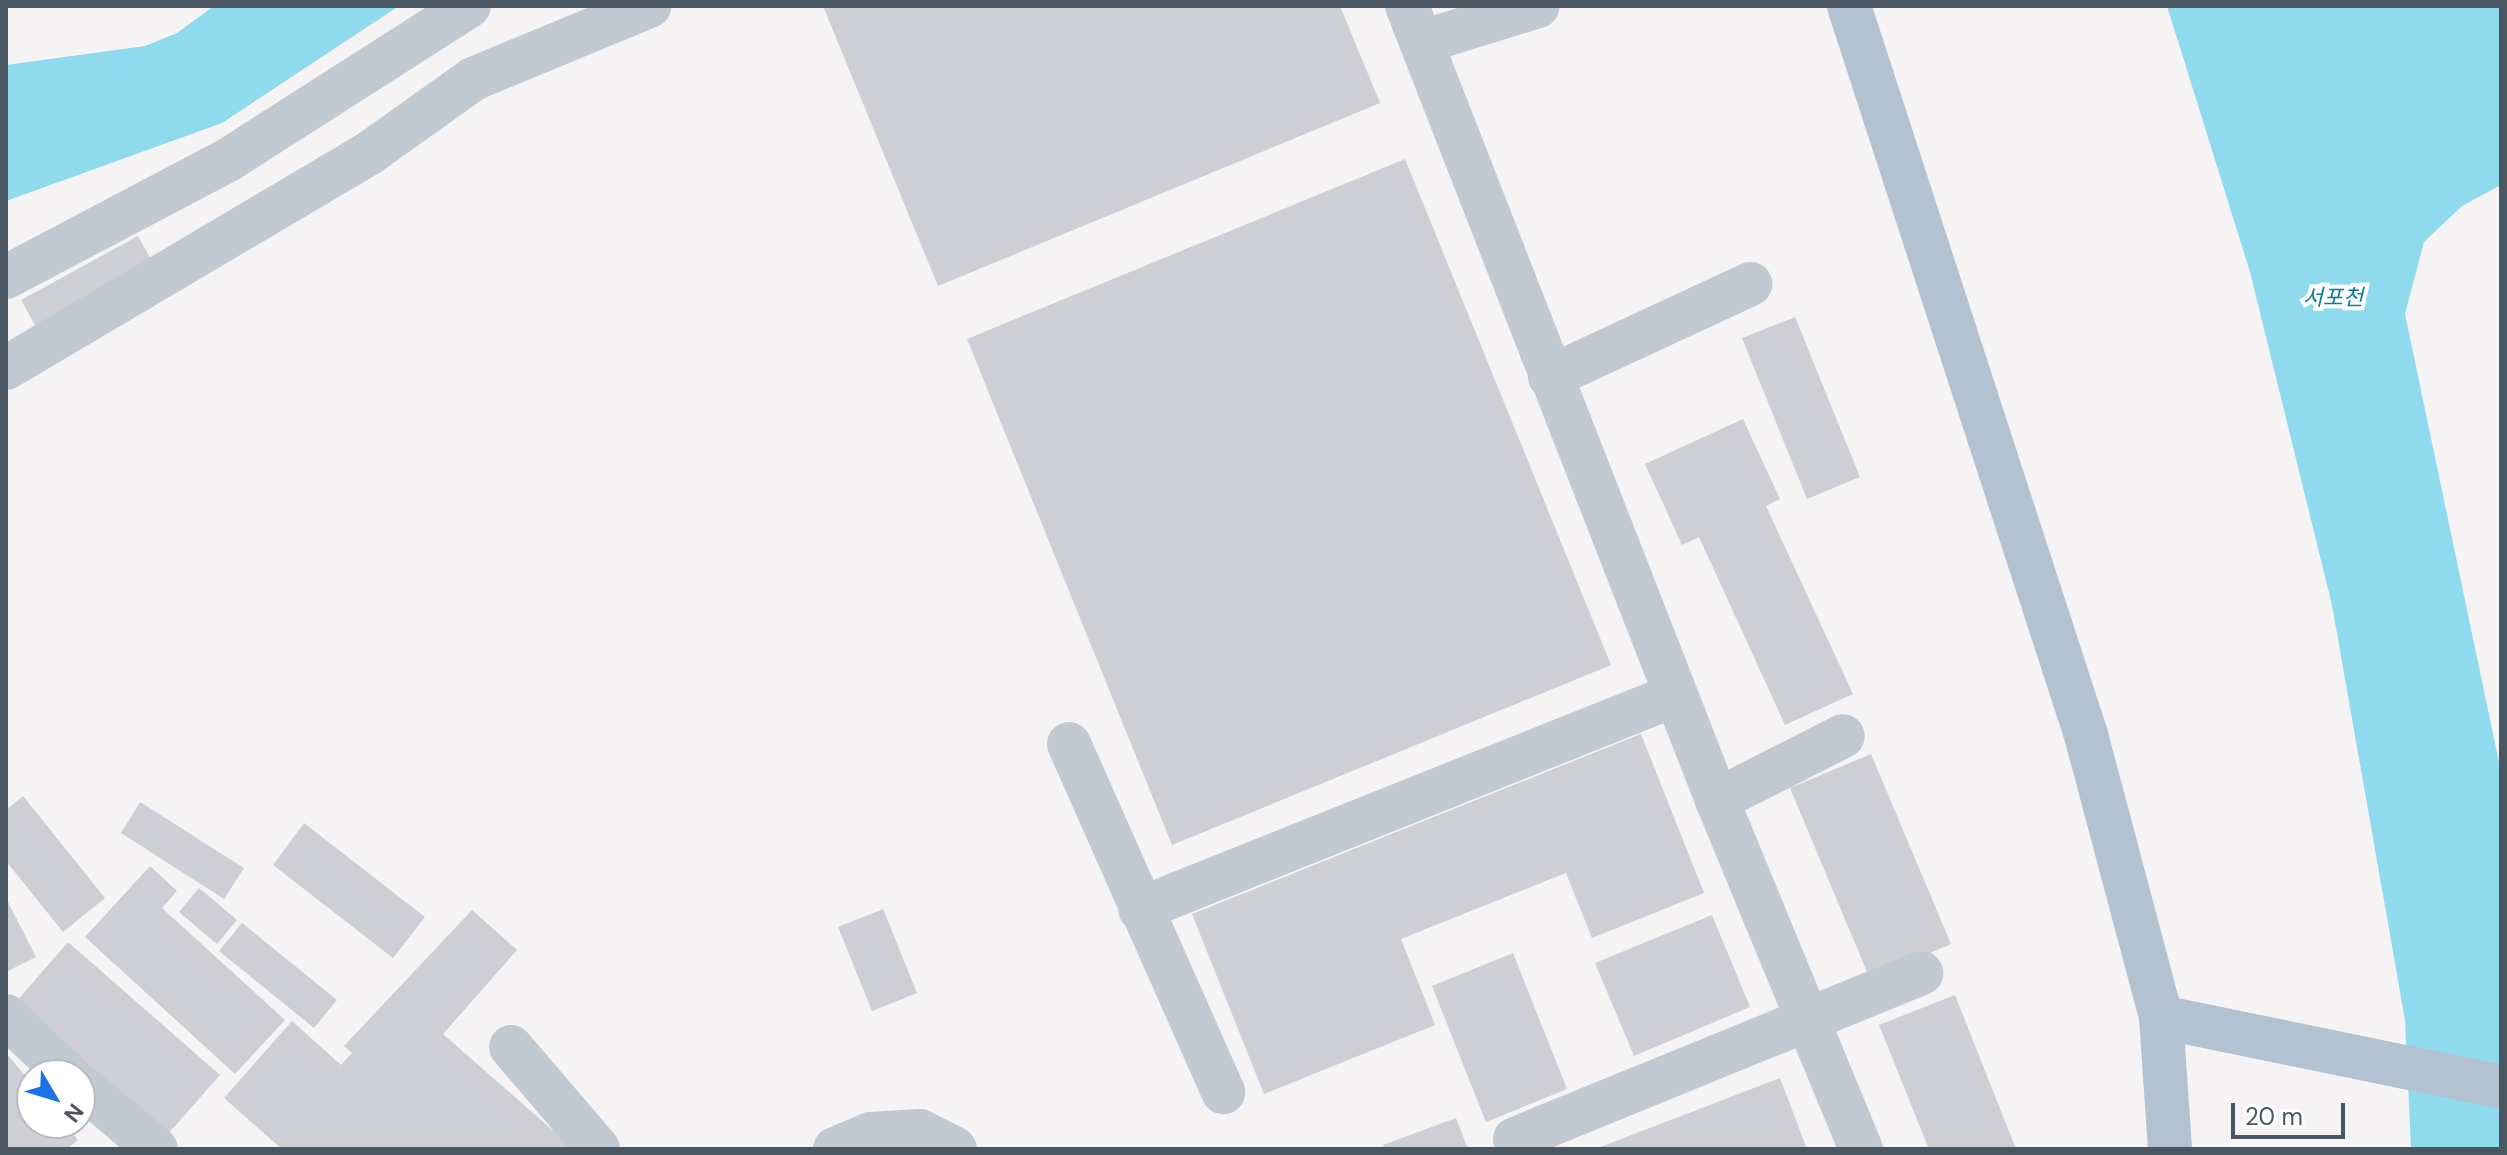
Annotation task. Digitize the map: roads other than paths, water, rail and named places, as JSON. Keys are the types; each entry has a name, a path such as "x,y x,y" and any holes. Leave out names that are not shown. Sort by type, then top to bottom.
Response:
{"main road":[{"path":"1849,6 2086,735 2161,1017 2170,1149"},
{"path":"2161,1017 2501,1087"}],"street":[{"path":"6,277 228,160 469,6"},
{"path":"6,368 368,154 473,79 649,6"},
{"path":"1538,6 1414,24 1675,695 1861,1149"},
{"path":"1550,377 1750,284"},
{"path":"1140,909 1675,695"},
{"path":"1717,800 1843,736"},
{"path":"1069,744 1223,1092"},
{"path":"1515,1139 1807,1016 1921,973"},
{"path":"6,1016 51,1059"},
{"path":"511,1047 598,1149"},
{"path":"96,1098 156,1149"},
{"path":"835,1149 870,1134 920,1131 955,1149"}],"water":[{"path":"214,6 399,6 222,123 6,201 6,65 145,46 177,33"},
{"name":"서포천","path":"2167,6 2501,6 2501,185 2462,206 2424,242 2405,314 2501,772 2501,1149 2411,1149 2405,1020 2332,605 2250,272"}]}
